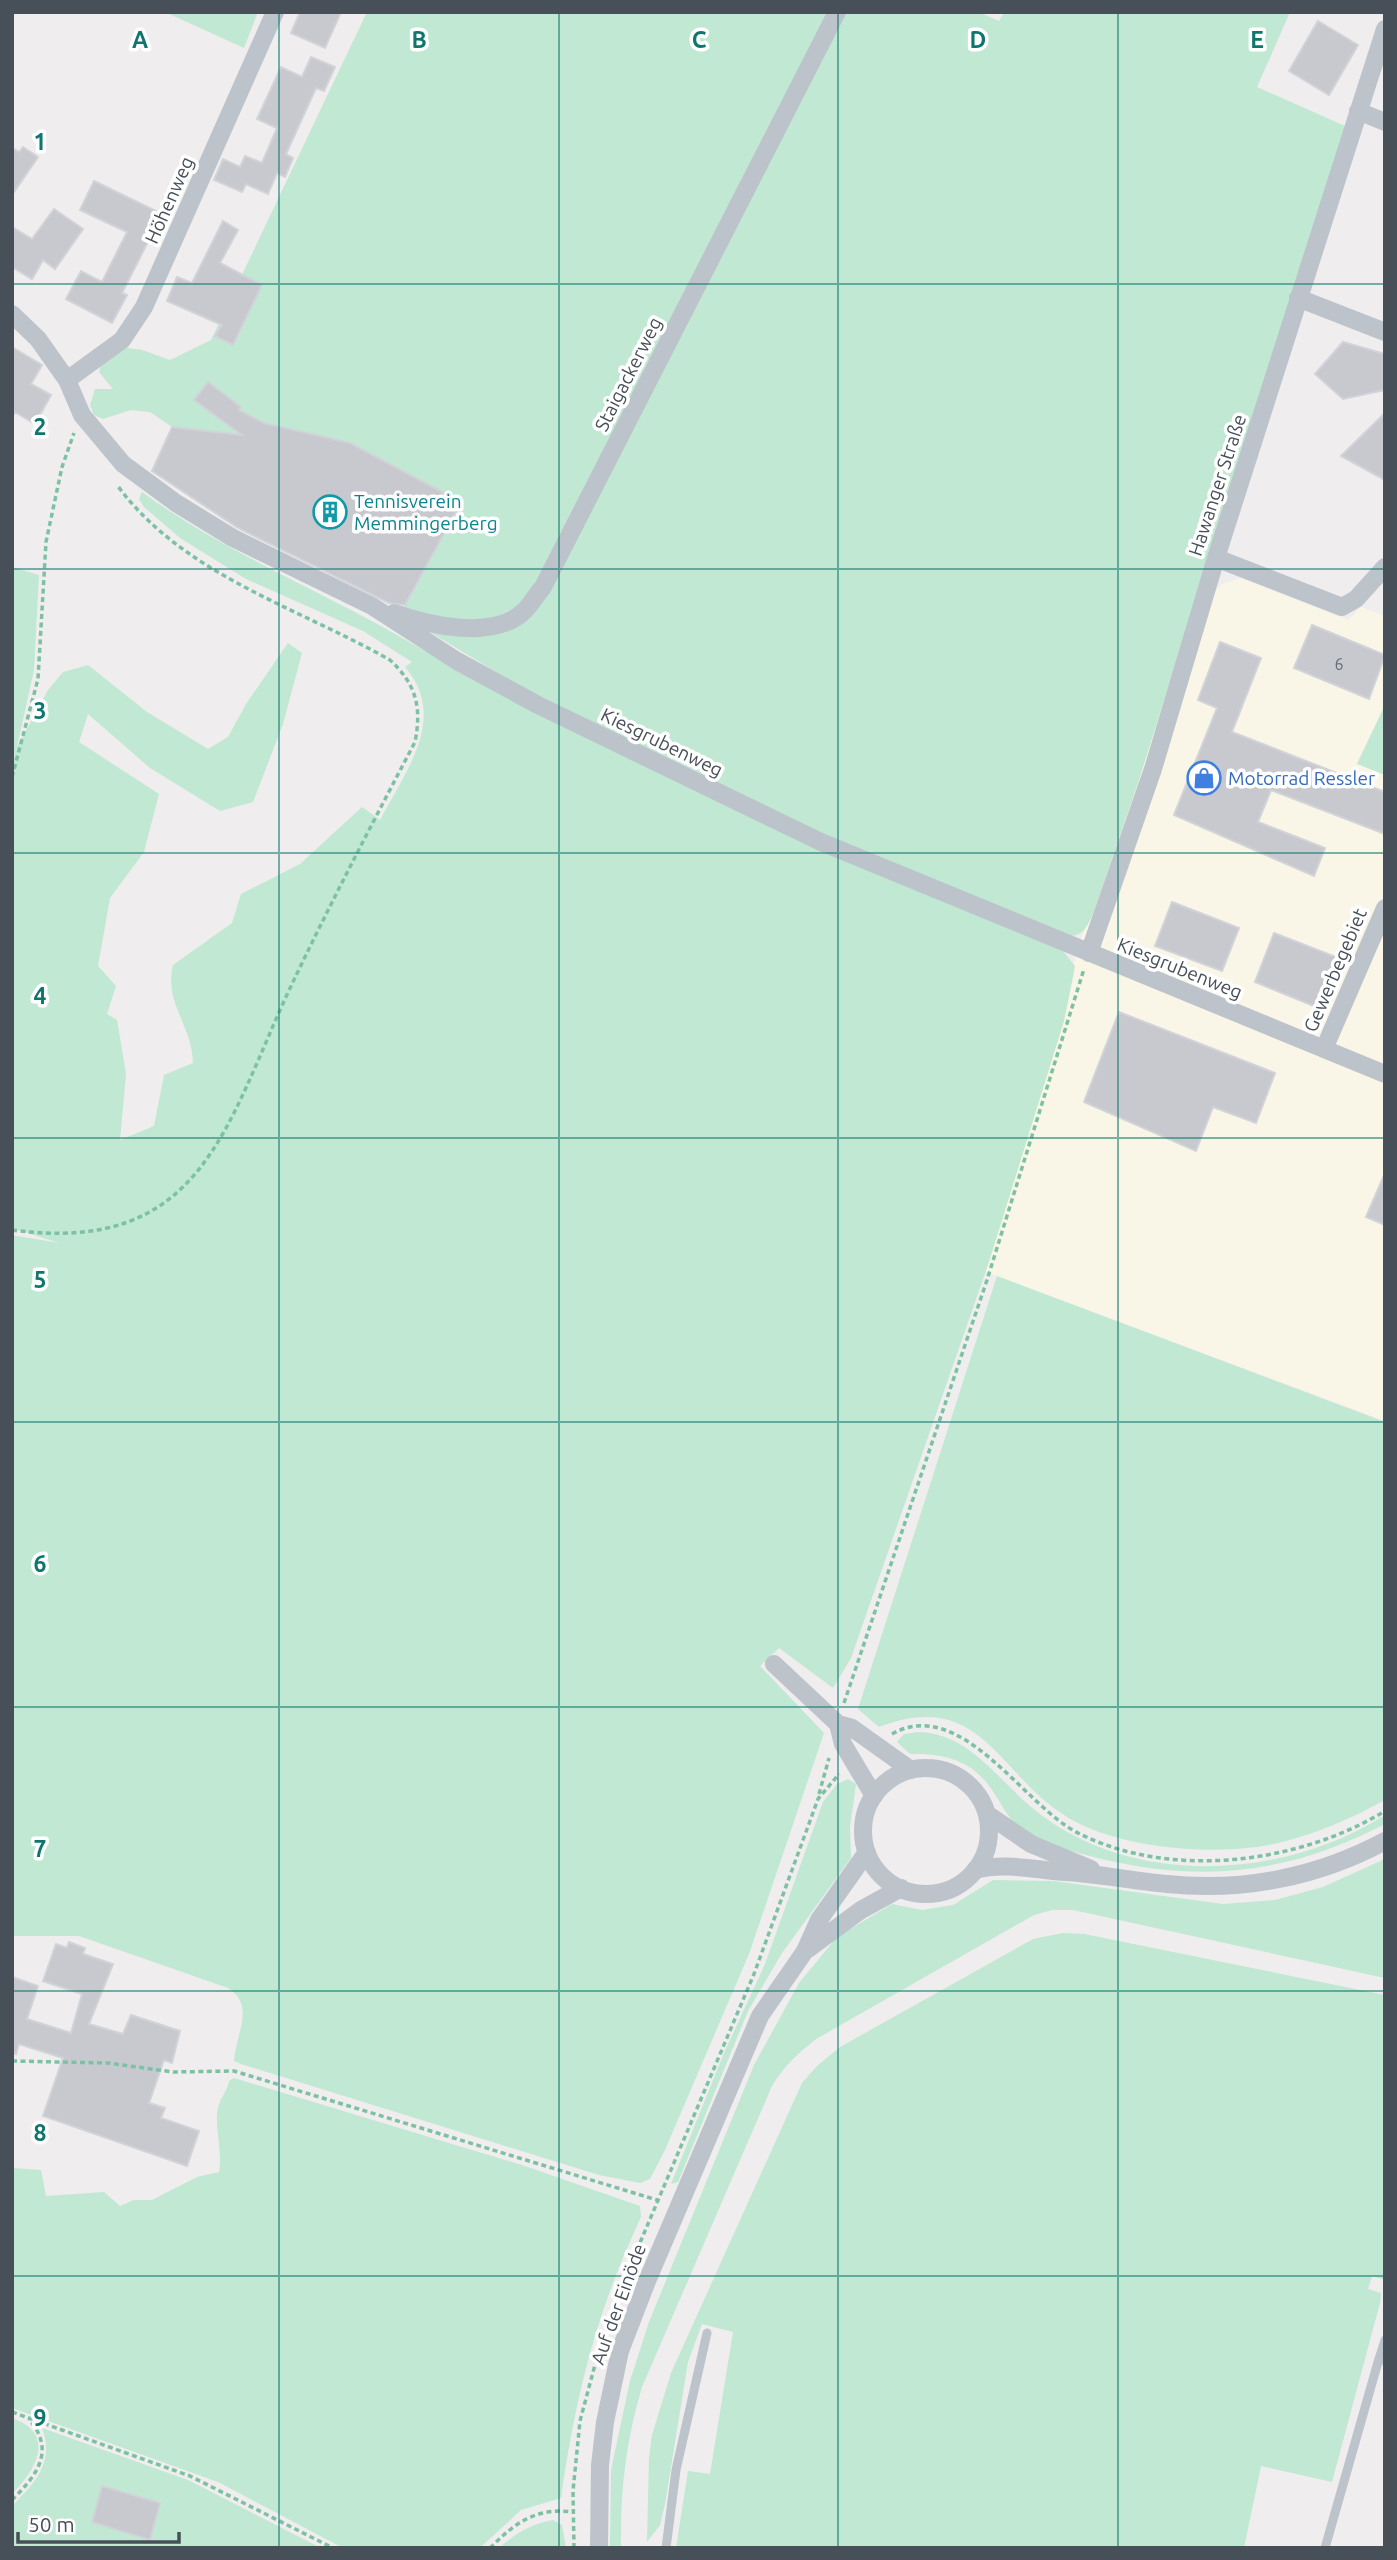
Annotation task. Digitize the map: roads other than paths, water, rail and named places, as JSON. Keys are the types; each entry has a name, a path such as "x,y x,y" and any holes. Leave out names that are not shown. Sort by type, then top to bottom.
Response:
{"street":[{"name":"Höhenweg","path":"67,380 122,340 144,307 275,12"},
{"name":"Staigackerweg","path":"372,607 412,619 452,626 492,626 521,614 543,587 837,12"},
{"name":"Hawanger Straße","path":"1088,953 1153,769 1216,558 1385,29"},
{"path":"1358,111 1385,122"},
{"path":"1298,298 1385,332"},
{"name":"Kiesgrubenweg","path":"12,314 38,339 67,380 82,415 123,464 176,503 244,543 372,607 457,661 673,772 821,842 1385,1074"},
{"path":"1216,558 1342,607 1356,599 1385,567"},
{"name":"Gewerbegebiet","path":"1324,1049 1385,908"},
{"path":"774,1664 838,1724 852,1728 911,1770"},
{"path":"838,1724 843,1744 874,1796"},
{"path":"987,1814 986,1850 975,1870 957,1885 936,1893 901,1888 881,1873 867,1852 864,1823 874,1796 890,1779 911,1770 935,1769 958,1777 971,1786 987,1814 1031,1844 1100,1874"},
{"path":"975,1870 991,1866 1100,1874 1188,1885 1261,1882 1326,1868 1385,1841"},
{"path":"805,1951 819,1920 867,1852"},
{"path":"805,1951 861,1910 901,1888"},
{"name":"Auf der Einöde","path":"599,2548 600,2465 605,2422 621,2351 676,2209 731,2088 760,2016 805,1951"}],"lane":[{"path":"666,2548 676,2470 707,2333"},
{"path":"1325,2548 1382,2360 1385,2340"}],"place":[{"name":"Tennisverein Memmingerberg","path":"330,512"},
{"name":"Motorrad Ressler","path":"1204,778"}]}
